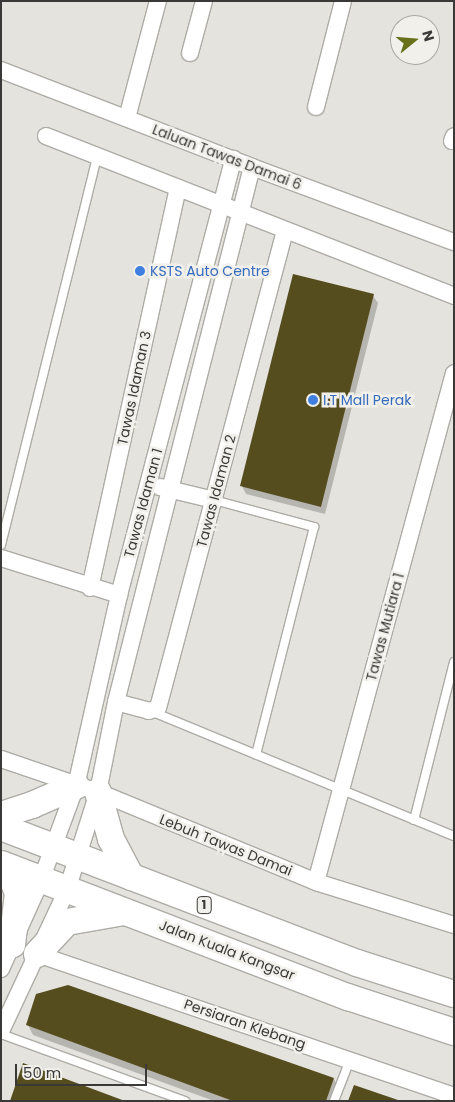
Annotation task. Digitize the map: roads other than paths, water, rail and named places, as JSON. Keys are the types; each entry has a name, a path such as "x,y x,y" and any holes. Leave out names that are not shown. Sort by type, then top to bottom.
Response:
{"highway":[{"path":"1,815 87,789 131,877"},
{"name":"1","path":"1,827 357,963 454,994"},
{"path":"4,866 18,893 7,943"},
{"name":"Jalan Kuala Kangsar","path":"4,866 348,996 454,1032"},
{"path":"37,954 67,922 125,912"}],"street":[{"path":"127,118 158,1"},
{"path":"190,52 204,1"},
{"path":"316,107 343,1"},
{"name":"Laluan Tawas Damai 6","path":"1,70 252,167 454,242"},
{"path":"46,136 239,214 454,296"},
{"name":"Tawas Idaman 1","path":"1,1032 67,890 79,857 87,789 119,595 233,159"},
{"name":"Tawas Idaman 1","path":"1,970 7,943 41,880 52,847 87,789 116,702 252,167"},
{"name":"Tawas Idaman 3","path":"90,588 178,188"},
{"name":"Tawas Idaman 2","path":"149,711 158,708 285,231"},
{"name":"Tawas Mutiara 1","path":"316,882 454,373"},
{"path":"148,483 214,500"},
{"path":"1,558 90,588 119,595"},
{"path":"116,702 149,711"},
{"name":"Lebuh Tawas Damai","path":"1,758 87,789 316,882 454,925"},
{"name":"Persiaran Klebang","path":"37,954 454,1096"}],"lane":[{"path":"1,544 97,156"},
{"path":"214,500 314,527 256,755"},
{"path":"414,820 454,662"},
{"path":"149,711 454,836"},
{"path":"1,1032 184,1101"},
{"path":"334,1101 350,1060"}],"place":[{"name":"KSTS Auto Centre","path":"140,271"},
{"name":"I.T Mall Perak","path":"313,400"}]}
